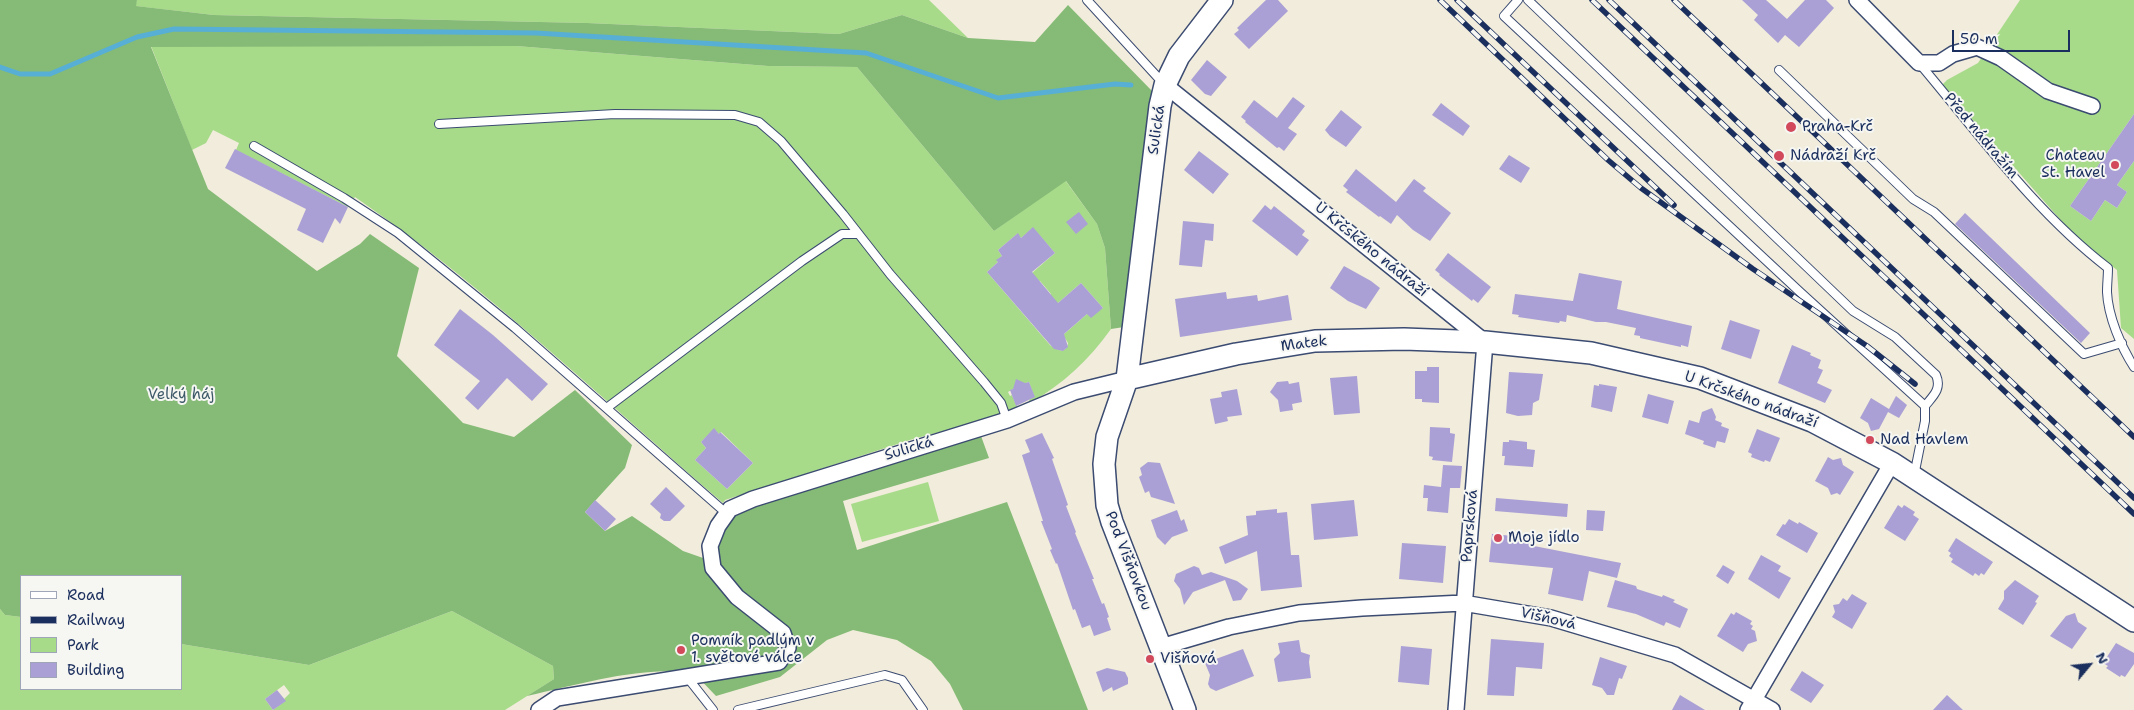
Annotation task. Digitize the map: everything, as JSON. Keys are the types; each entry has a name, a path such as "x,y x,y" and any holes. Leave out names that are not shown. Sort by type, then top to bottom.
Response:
{"street":[{"name":"Sulická","path":"726,512 753,499 1007,420 1074,392 1127,380 1156,129 1165,85 1179,56 1222,0"},
{"name":"Před nádražím","path":"1858,0 1919,63"},
{"path":"1919,63 1939,63 1953,54 1977,47 2001,58 2048,91 2092,106"},
{"name":"U Krčského nádraží","path":"1165,85 1485,342 1590,353 1700,378 1812,421 1892,463 2134,621"},
{"name":"Matek","path":"1127,380 1236,354 1315,341 1404,338 1485,342"},
{"name":"Paprsková","path":"1456,710 1485,342"},
{"name":"Pod Višňovkou","path":"1127,380 1107,437 1104,464 1104,485 1107,505 1185,710"},
{"path":"1752,705 1892,463"},
{"path":"539,710 557,698 779,662 788,648 783,633 737,597 713,568 710,546 726,512"},
{"name":"Višňová","path":"1161,647 1229,627 1299,614 1362,608 1463,603 1552,618 1675,655 1752,705 1772,710"}],"lane":[{"path":"1087,0 1165,85"},
{"path":"1518,0 1504,16 1925,406"},
{"path":"1528,0 1853,311 1895,337 1936,374 1938,391 1925,406 1925,421 1914,477"},
{"name":"Před nádražím","path":"1919,63 2038,205 2083,249 2108,268 2107,294 2122,343"},
{"path":"1779,70 1913,199 1934,212 2084,354 2122,343 2134,367"},
{"path":"439,124 615,114 734,115 759,122 781,141 1001,403 1007,420"},
{"path":"254,146 344,198 398,233 515,328 726,512"},
{"path":"608,408 802,261 842,234 858,234"},
{"path":"738,710 885,675 902,680 923,710"},
{"path":"687,677 713,710"},
{"path":"764,704 772,710"}],"green space":[{"name":"Velký háj","path":"0,0 137,0 136,6 214,15 587,23 839,34 902,15 968,38 1035,42 1068,5 1153,92 1124,327 1111,329 1105,248 1097,224 1066,181 994,231 857,67 768,66 516,46 151,47 208,189 317,271 360,244 370,234 419,268 397,356 463,423 514,437 575,390 632,445 625,468 585,512 605,531 632,516 683,551 703,558 717,551 724,525 743,506 981,436 989,458 843,501 857,550 1007,502 1088,710 963,710 950,684 931,661 897,640 853,630 827,640 780,677 716,696 693,672 672,671 630,674 527,696 554,679 553,666 452,611 309,665 182,644 182,575 20,575 20,617 5,615 0,609"},
{"path":"137,0 929,0 968,38 902,15 839,34 587,23 214,15 135,6"},
{"path":"2020,0 2134,0 2134,114 2070,206 2091,221 2105,200 2117,208 2127,192 2117,185 2134,161 2134,339 2121,328 2117,270 2079,241 1942,85 1947,80 1978,63"},
{"path":"151,46 516,46 768,66 857,67 994,231 1065,180 1097,224 1105,248 1111,329 1075,371 1030,403 1029,400 1034,396 1029,382 1023,384 1019,381 1015,382 1015,388 1008,392 1019,407 997,417 913,439 725,500 723,503 497,306 451,268 355,197 348,207 236,150 239,143 213,130 206,143 192,150","holes":["1033,228 1055,253 1025,279 1040,281 1051,294 1051,309 1081,283 1103,308 1087,314 1063,335 1068,343 1067,347 1063,350 1058,350 1050,345 987,272 1002,256 998,250 1017,234 1021,238","714,429 719,434 721,432 753,463 727,489 695,460 706,448 701,442"]},
{"path":"928,482 939,521 862,542 851,504"},
{"path":"0,609 5,615 20,617 20,690 182,690 182,644 309,665 452,611 553,666 554,679 505,710 0,710","holes":["284,685 290,693 284,699 285,701 273,710 265,699"]}],"building":[{"path":"1266,0 1278,0 1288,11 1249,49 1234,34 1239,30 1237,28"},
{"path":"1742,0 1766,0 1787,19 1805,0 1826,0 1834,8 1799,47 1785,35 1778,43 1754,20 1758,15"},
{"path":"1207,60 1227,77 1211,96 1205,94 1191,80"},
{"path":"1293,97 1305,106 1288,128 1297,134 1284,151 1279,147 1277,148 1241,117 1254,100 1277,118"},
{"path":"1441,103 1470,126 1463,136 1432,115"},
{"path":"1341,110 1362,127 1346,147 1330,136 1325,130"},
{"path":"2134,114 2134,161 2117,185 2127,192 2117,208 2105,200 2091,221 2070,206"},
{"path":"235,149 348,207 340,224 335,218 323,243 297,230 306,209 225,168"},
{"path":"1199,151 1229,174 1213,194 1184,170"},
{"path":"1509,155 1530,168 1521,183 1499,169"},
{"path":"1356,169 1396,202 1414,179 1426,188 1423,191 1451,213 1430,241 1413,230 1397,215 1391,224 1346,192 1348,190 1343,186"},
{"path":"1265,205 1271,210 1274,206 1305,231 1302,235 1309,240 1297,256 1252,221"},
{"path":"1079,212 1088,224 1076,234 1066,222"},
{"path":"1965,213 2090,333 2081,343 1955,224"},
{"path":"1183,221 1214,224 1213,241 1205,240 1202,267 1179,265"},
{"path":"1033,227 1055,253 1032,272 1058,303 1081,283 1103,308 1091,318 1087,314 1064,334 1068,347 1063,351 1054,349 987,272 998,262 996,260 1002,256 998,250 1018,233 1021,238"},
{"path":"1448,253 1491,287 1478,303 1473,299 1472,301 1435,270"},
{"path":"1344,266 1380,288 1366,309 1348,301 1330,288"},
{"path":"1579,273 1622,281 1617,309 1692,326 1688,347 1640,338 1640,336 1634,335 1636,328 1606,322 1596,322 1567,315 1566,322 1560,321 1559,323 1518,317 1519,315 1512,314 1515,294 1573,301"},
{"path":"1226,292 1227,299 1257,295 1258,301 1288,295 1292,320 1180,337 1175,299"},
{"path":"460,309 493,335 548,384 532,401 507,378 478,410 465,398 480,381 434,345"},
{"path":"1730,320 1760,330 1751,359 1721,349"},
{"path":"1792,345 1811,353 1810,355 1821,360 1818,368 1823,370 1817,383 1832,390 1825,403 1778,383"},
{"path":"1427,367 1439,367 1439,403 1422,402 1422,399 1415,399 1415,371 1427,371"},
{"path":"1509,372 1543,374 1539,400 1533,403 1532,415 1518,416 1506,413"},
{"path":"1357,376 1360,413 1334,415 1330,378"},
{"path":"1016,379 1025,383 1029,382 1035,397 1016,406 1010,390 1013,389"},
{"path":"1288,381 1289,384 1299,382 1302,402 1292,404 1293,410 1280,412 1278,400 1270,392 1277,382"},
{"path":"1599,384 1617,387 1612,412 1591,407 1594,385 1599,386"},
{"path":"1237,389 1242,415 1227,417 1228,421 1215,424 1210,399 1222,397 1221,392"},
{"path":"1648,394 1674,401 1668,424 1642,417"},
{"path":"1896,396 1907,405 1899,418 1888,412 1879,429 1871,431 1868,423 1860,418 1871,398 1889,409"},
{"path":"1712,408 1716,417 1715,420 1722,423 1721,426 1729,429 1725,443 1717,441 1715,448 1703,444 1704,441 1685,434 1689,420 1699,423 1702,412"},
{"path":"1430,427 1450,428 1450,433 1455,434 1452,462 1432,460 1433,457 1429,456"},
{"path":"714,428 753,463 727,489 695,460 706,448 701,442"},
{"path":"1757,429 1780,438 1770,462 1765,460 1764,462 1751,457 1752,454 1748,452"},
{"path":"1042,433 1054,458 1052,459 1068,505 1066,506 1075,533 1102,604 1104,603 1109,617 1107,618 1111,630 1094,636 1090,625 1082,628 1075,609 1073,610 1057,563 1050,550 1052,549 1041,521 1043,521 1022,455 1030,452 1025,440"},
{"path":"1509,440 1527,442 1527,449 1535,450 1533,467 1504,465 1505,456 1502,456 1503,442 1509,442"},
{"path":"1828,457 1833,460 1841,458 1843,465 1854,472 1840,495 1837,493 1831,495 1828,488 1815,481"},
{"path":"1148,462 1160,463 1175,504 1151,497 1149,491 1145,493 1139,477 1142,475 1140,468"},
{"path":"1443,465 1462,466 1460,488 1450,488 1448,513 1427,511 1428,498 1423,498 1424,485 1441,487"},
{"path":"666,487 685,506 670,521 664,521 660,518 661,514 650,504"},
{"path":"1496,498 1568,504 1567,517 1495,511"},
{"path":"595,500 616,519 605,531 585,512"},
{"path":"1354,500 1358,536 1314,540 1311,504"},
{"path":"1898,505 1902,508 1904,505 1915,512 1913,515 1919,519 1905,541 1884,528"},
{"path":"1277,509 1277,513 1287,512 1291,555 1299,555 1302,587 1261,591 1257,551 1225,564 1219,547 1248,535 1246,516 1256,515 1256,511"},
{"path":"1177,510 1181,521 1184,519 1188,531 1172,537 1165,545 1157,537 1151,520"},
{"path":"1587,510 1605,511 1603,531 1586,530"},
{"path":"1789,519 1798,524 1799,522 1818,533 1807,553 1776,535 1783,524 1785,525"},
{"path":"1492,534 1535,538 1534,546 1621,563 1617,578 1589,571 1583,601 1548,594 1553,568 1489,562"},
{"path":"1956,538 1993,562 1984,575 1981,573 1979,576 1975,573 1973,576 1951,562 1953,559 1949,556 1951,553 1948,551"},
{"path":"1402,543 1446,546 1443,583 1399,579"},
{"path":"1761,555 1781,566 1778,571 1791,578 1779,599 1748,579"},
{"path":"1723,565 1735,572 1728,584 1716,576"},
{"path":"1194,566 1199,568 1202,575 1211,572 1237,581 1248,589 1241,600 1233,601 1225,580 1193,592 1184,605 1180,589 1174,581 1176,574"},
{"path":"1615,580 1636,586 1637,589 1662,597 1663,595 1675,600 1673,602 1688,609 1680,628 1666,622 1664,626 1636,614 1607,607"},
{"path":"2015,580 2039,596 2035,602 2037,603 2023,625 1998,609 2004,599 2004,591"},
{"path":"1852,594 1867,603 1852,629 1832,617 1835,612 1833,605 1839,604 1843,598 1847,601"},
{"path":"1736,612 1752,621 1750,624 1753,626 1751,629 1755,631 1757,641 1748,644 1743,652 1717,636 1731,613 1734,615"},
{"path":"2075,613 2078,622 2087,628 2072,649 2050,636 2066,616"},
{"path":"1491,639 1544,643 1542,669 1516,667 1514,696 1487,695"},
{"path":"1299,640 1301,652 1310,655 1311,678 1278,682 1274,659 1280,653 1278,643"},
{"path":"2116,643 2134,653 2134,664 2125,677 2121,675 2120,677 2106,668 2108,666 2103,663"},
{"path":"1401,646 1432,649 1429,685 1398,682"},
{"path":"1243,649 1254,676 1216,691 1210,688 1208,684 1210,675 1205,663"},
{"path":"1600,657 1627,666 1622,679 1619,678 1614,695 1607,695 1602,688 1592,685"},
{"path":"1107,668 1125,672 1128,684 1113,691 1112,687 1103,692 1096,672"},
{"path":"1802,671 1824,685 1811,703 1790,690"},
{"path":"277,690 286,701 273,710 265,699"},
{"path":"1680,695 1705,710 1672,710"},
{"path":"1947,695 1963,710 1933,710"}],"waterway":[{"path":"0,67 20,74 50,74 137,37 174,29 536,33 866,53 998,98 1115,84 1131,85"}],"railway":[{"path":"1440,0 1608,160 1641,188 1753,269 1867,346 1915,384"},
{"path":"1457,0 1674,205"},
{"path":"1592,0 2134,514"},
{"path":"1609,0 2134,498"},
{"path":"1674,0 2134,437"}],"place":[{"name":"Praha-Krč","path":"1791,127"},
{"name":"Nádraží Krč","path":"1779,156"},
{"name":"Chateau St. Havel","path":"2115,165"},
{"name":"Nad Havlem","path":"1870,440"},
{"name":"Moje jídlo","path":"1498,538"},
{"name":"Pomník padlým v 1. světové válce","path":"681,650"},
{"name":"Višňová","path":"1150,659"}]}
